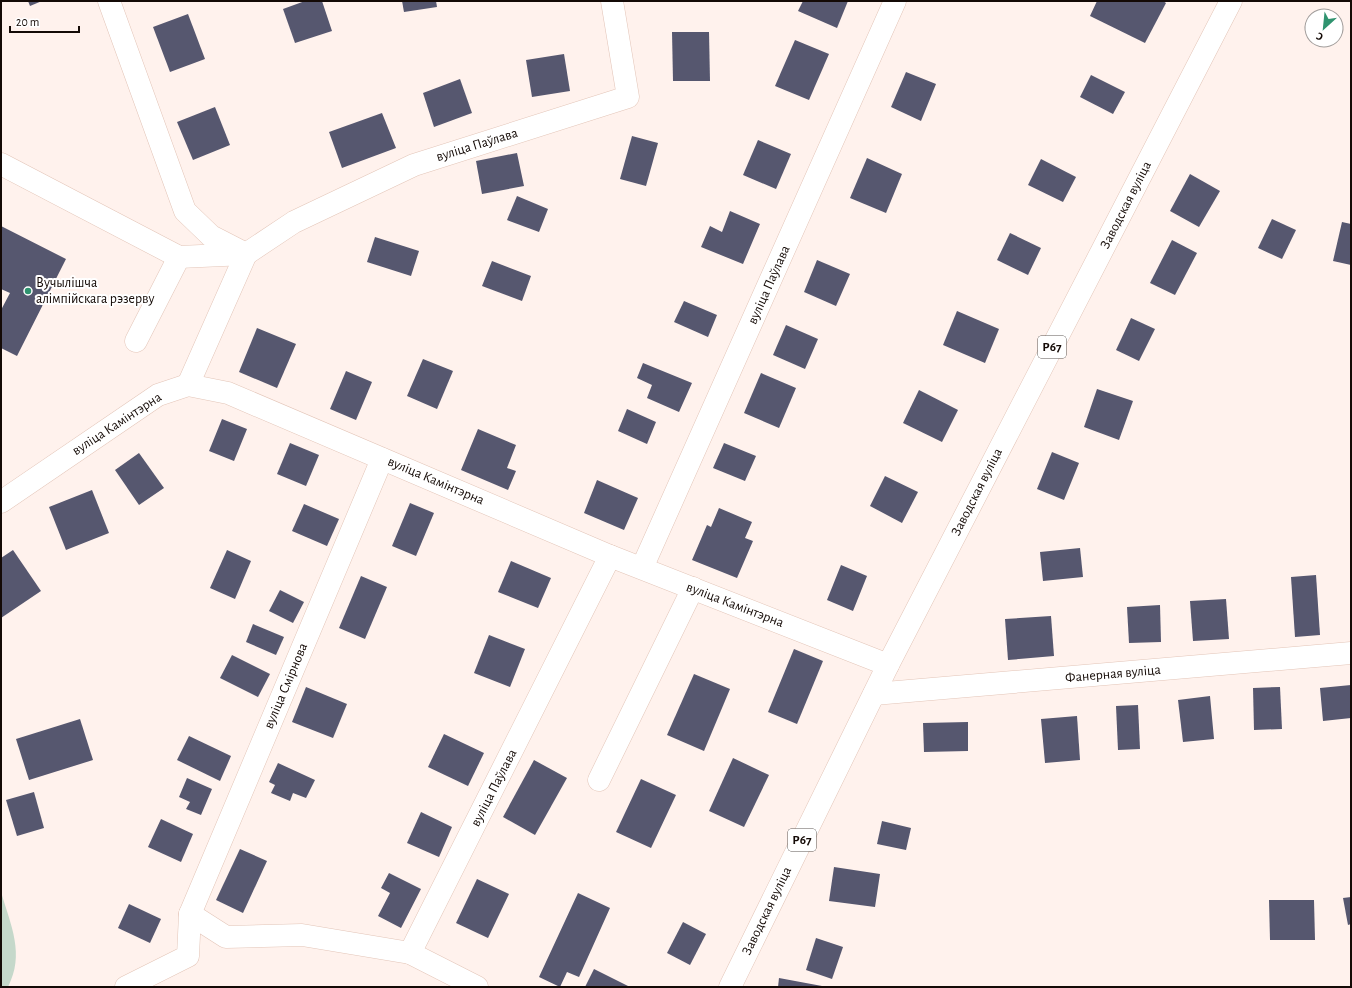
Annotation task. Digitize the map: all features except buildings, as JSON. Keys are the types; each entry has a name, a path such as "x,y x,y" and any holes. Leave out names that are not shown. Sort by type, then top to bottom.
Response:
{"street":[{"path":"109,1 185,211 211,236 246,254"},
{"name":"вуліца Паўлава","path":"246,254 294,222 414,165 628,97 612,1"},
{"name":"вуліца Паўлава","path":"642,568 895,1"},
{"name":"Заводская вуліца","path":"730,987 888,665 1231,1"},
{"path":"1,164 179,257 246,254"},
{"path":"188,385 246,254"},
{"path":"136,341 179,257"},
{"name":"вуліца Камінтэрна","path":"1,502 158,396 188,385 228,393 610,556 888,665"},
{"name":"вуліца Смірнова","path":"190,914 382,459"},
{"name":"вуліца Паўлава","path":"410,953 610,556"},
{"path":"599,780 693,588"},
{"name":"Фанерная вуліца","path":"874,694 1351,653"},
{"path":"126,987 188,956 190,914 226,937 302,935 410,953 476,987"}],"green space":[{"path":"1,892 12,928 16,951 13,975 8,987 1,987"}],"place":[{"name":"Вучылішча алімпійскага рэзерву","path":"28,291"}]}
